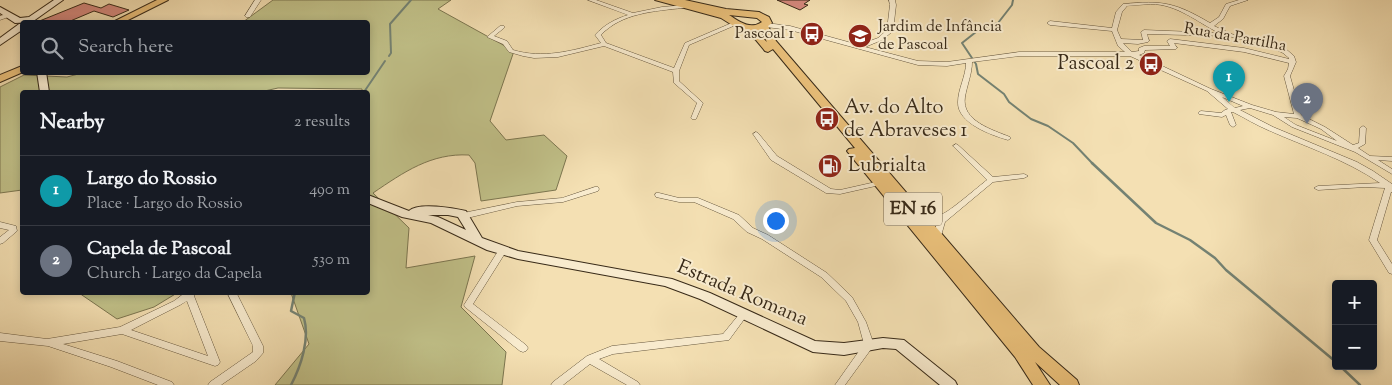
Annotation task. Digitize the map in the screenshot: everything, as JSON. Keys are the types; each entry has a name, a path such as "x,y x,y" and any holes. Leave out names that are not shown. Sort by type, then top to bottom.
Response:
{"main road":[{"path":"122,20 164,0"},
{"path":"129,20 171,0"},
{"path":"665,3 750,14 765,23"},
{"name":"EN 16","path":"665,3 724,16 759,38 1021,353 1042,385"},
{"path":"739,25 738,18 750,14"},
{"name":"EN 16","path":"739,25 754,29 765,23 768,37 1034,351 1071,385"},
{"path":"0,77 20,68"}],"street":[{"path":"30,20 60,0"},
{"path":"248,16 258,0"},
{"path":"591,0 634,15"},
{"path":"859,47 880,39 890,31 892,0"},
{"path":"1117,0 1130,13"},
{"path":"1211,25 1221,18 1228,5 1245,0"},
{"path":"1124,5 1169,2 1230,36"},
{"path":"604,44 598,35 603,27 665,3"},
{"path":"1124,5 1119,12 1114,30 1118,41 1131,54 1209,90 1250,106 1275,114 1298,116 1330,133 1390,171 1391,188 1373,240 1392,271"},
{"path":"0,10 20,20"},
{"path":"0,18 11,16"},
{"path":"11,16 17,25 20,25"},
{"path":"765,23 925,64 947,64 1019,54 1131,54"},
{"path":"1050,23 1114,30"},
{"path":"694,118 700,103 676,82 676,71 687,44 723,29 739,25"},
{"path":"0,42 20,27"},
{"path":"502,27 490,37 503,40 511,51 516,53 551,56 604,44 676,71"},
{"path":"1118,41 1142,42 1147,39 1144,32 1230,36 1277,46 1292,57 1293,62 1287,76 1298,116"},
{"name":"Rua da Partilha","path":"1131,54 1141,53 1141,49 1144,48 1174,48 1170,41 1244,50 1293,62"},
{"path":"969,61 969,70 961,104 964,115 986,130 1008,138"},
{"path":"42,75 45,90"},
{"path":"1209,90 1230,111 1341,158 1391,188"},
{"path":"1201,113 1222,115 1250,106"},
{"path":"1230,111 1233,126"},
{"path":"1275,114 1321,138 1355,150"},
{"path":"1284,120 1290,130 1301,141"},
{"path":"1355,150 1362,144 1363,128"},
{"path":"1321,138 1330,137 1330,133"},
{"path":"756,134 774,158 829,191 840,192 880,183"},
{"path":"956,146 991,180"},
{"path":"1369,158 1392,159"},
{"path":"937,236 938,226 944,217 991,180 1024,176"},
{"path":"1318,188 1365,185 1391,188"},
{"path":"477,239 463,216 517,204 563,200 595,189"},
{"path":"659,196 679,200 694,200 736,217 750,230 765,237 824,275 849,299 862,322 869,345 840,385"},
{"name":"Estrada Romana","path":"370,201 434,220 503,250 583,268 667,282 744,314 813,346 844,349 869,345 898,344 950,385"},
{"name":"Estrada Romana","path":"397,210 448,211 463,216"},
{"path":"916,212 932,217 944,217"},
{"path":"0,225 13,228 13,231 0,241"},
{"path":"503,250 468,305 523,348"},
{"path":"47,342 122,330 189,295"},
{"path":"122,330 215,362 191,295"},
{"path":"214,385 258,353 258,346 232,295"},
{"path":"556,385 590,359 612,350 726,337 744,314"},
{"path":"0,337 47,342 114,364 169,385"},
{"path":"590,359 635,385"}],"green space":[{"path":"273,0 451,0 438,9 514,51 490,121 506,140 544,135 567,156 556,190 481,201 475,163 469,155 455,155 418,165 373,193 409,228 406,268 475,256 461,307 506,352 502,385 275,385 309,344 292,295 370,295 370,90 278,88 269,90 20,90 20,190 0,193 0,87 24,75 67,77 75,75 370,75 370,20 246,20"},
{"path":"82,295 174,295 154,307 117,319"}],"building":[{"path":"777,0 810,0 804,4 808,5 800,10"},
{"path":"84,3 101,8 109,4 129,10 113,17 94,11 73,20 42,20"}],"waterway":[{"path":"389,56 391,53 390,24 411,0"},
{"path":"1013,0 1012,5 998,23 981,28 962,43 976,64 978,74 1004,94 1009,102 1031,119 1048,126 1073,143 1092,163"},
{"path":"365,90 385,61"},
{"path":"1092,163 1156,223 1190,240 1215,258 1226,270 1332,359"},
{"path":"291,385 304,352 306,335 304,318 291,311 294,295"},
{"path":"1344,370 1360,385"}],"place":[{"name":"Pascoal 1","path":"812,34"},
{"name":"Jardim de Infância de Pascoal","path":"860,36"},
{"name":"Pascoal 2","path":"1151,64"},
{"name":"Largo do Rossio","path":"1229,102"},
{"name":"Av. do Alto de Abraveses 1","path":"827,119"},
{"name":"Capela de Pascoal","path":"1307,124"},
{"name":"Lubrialta","path":"830,166"}]}
